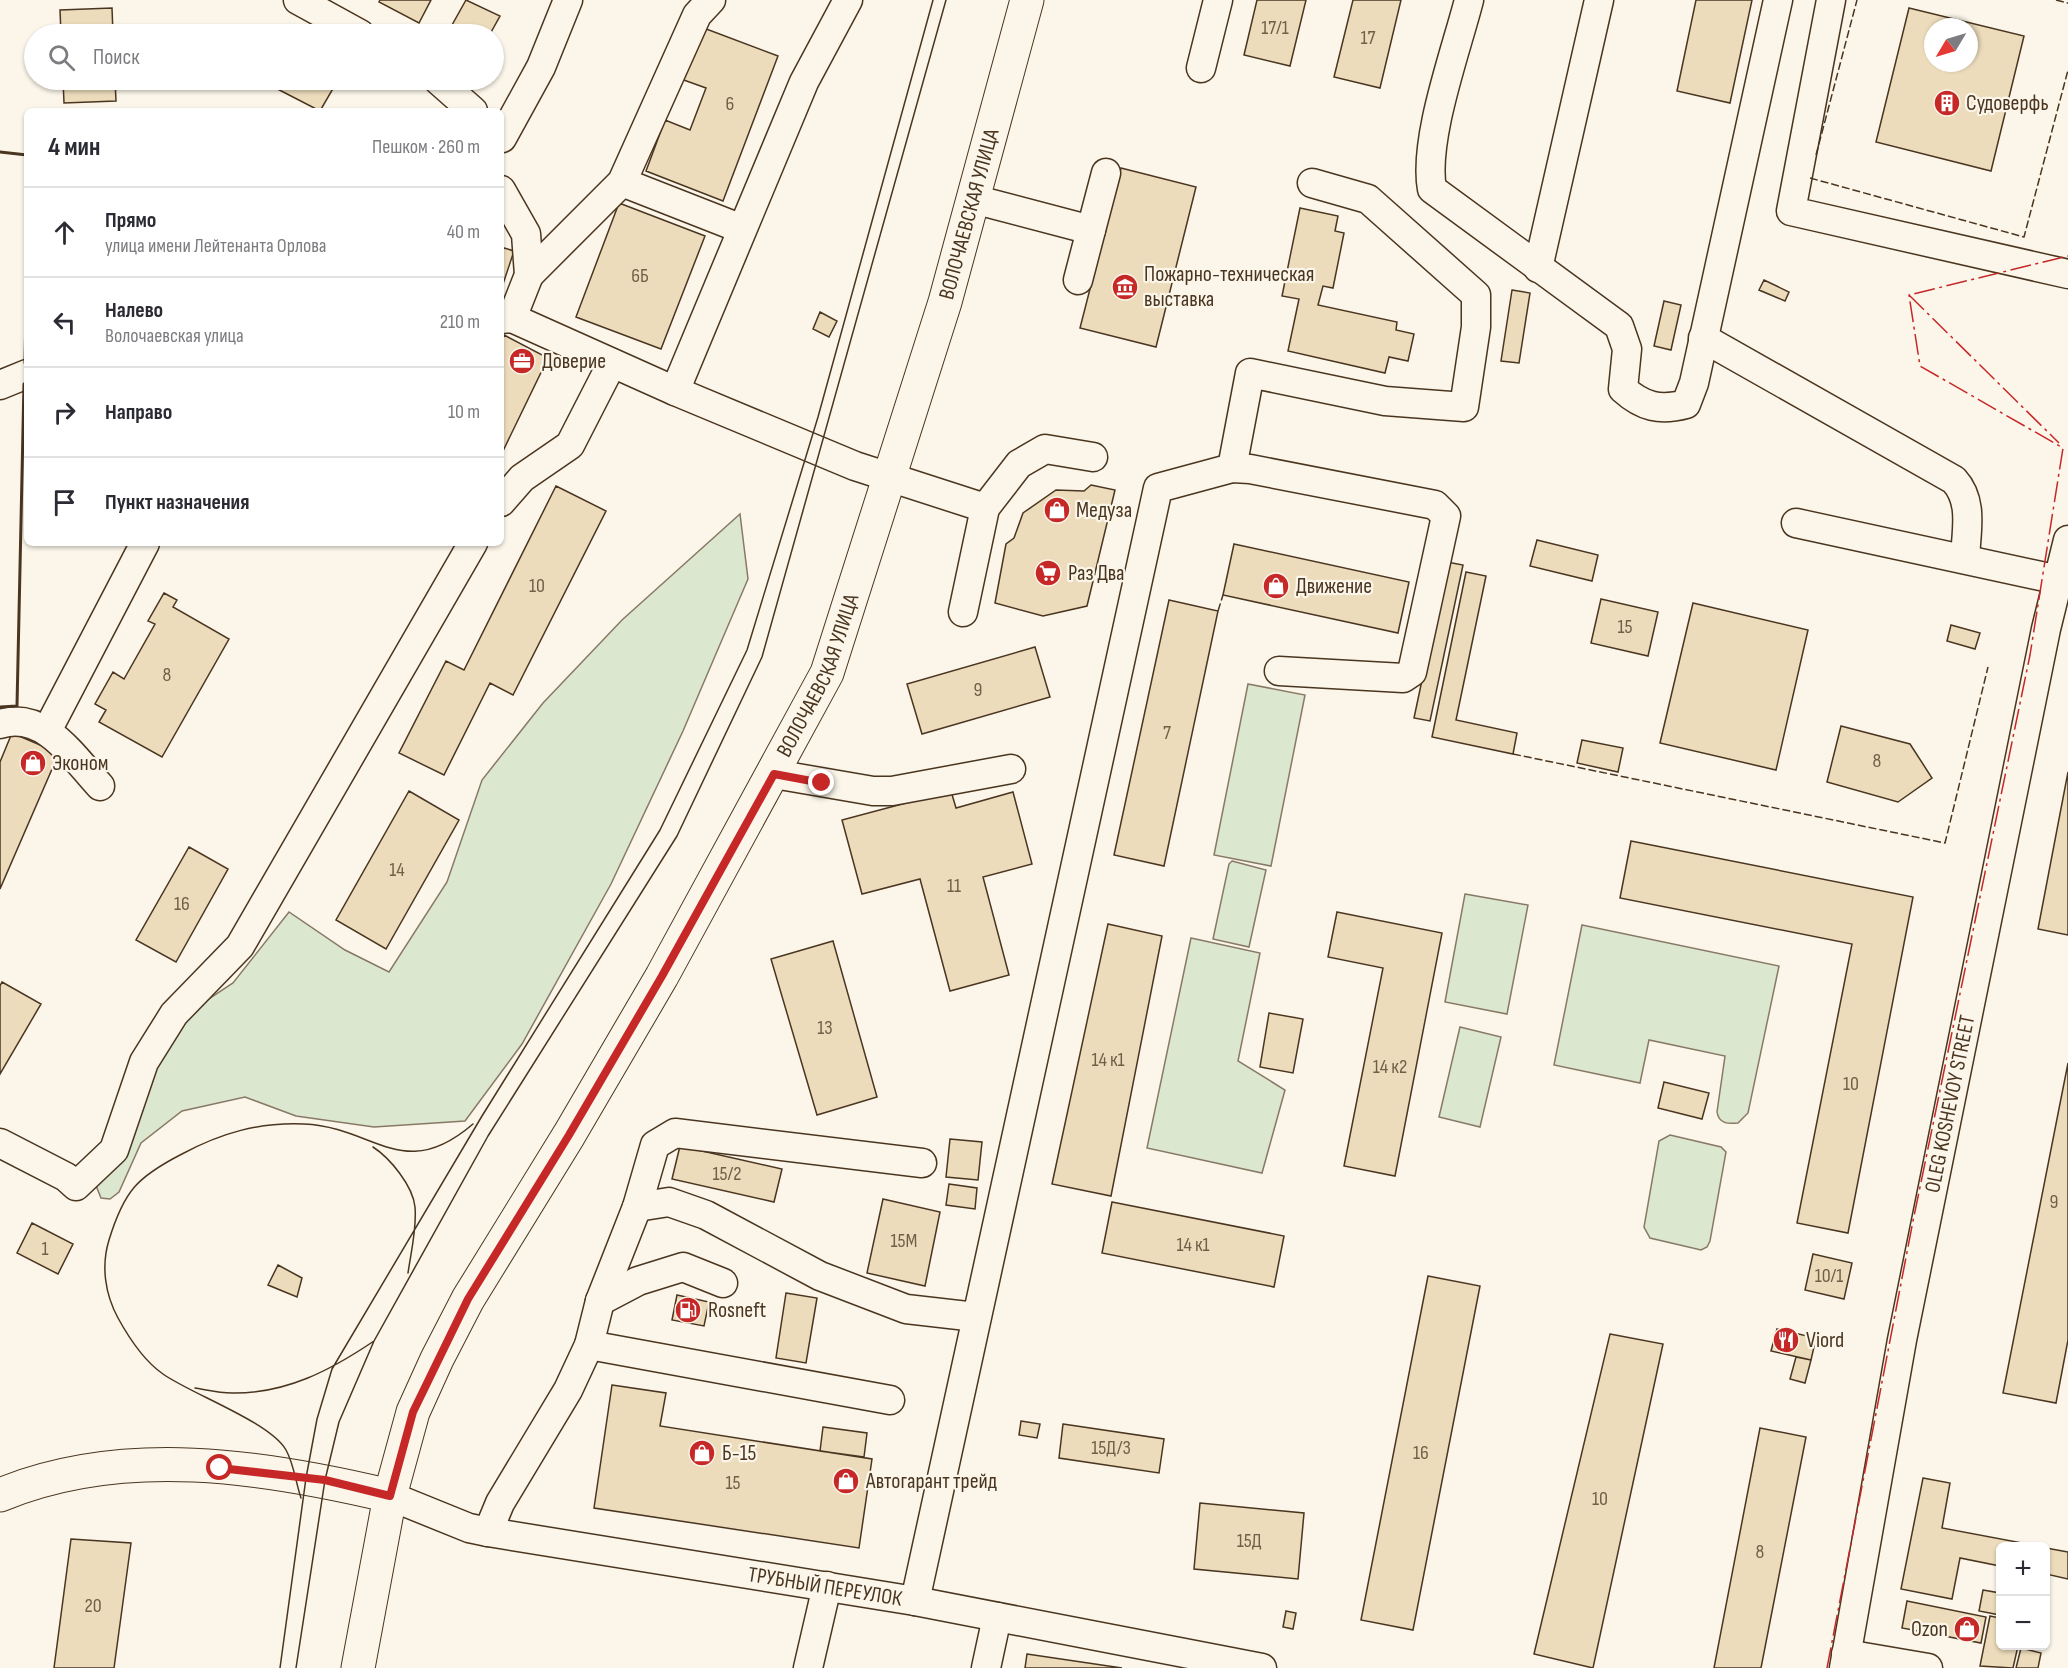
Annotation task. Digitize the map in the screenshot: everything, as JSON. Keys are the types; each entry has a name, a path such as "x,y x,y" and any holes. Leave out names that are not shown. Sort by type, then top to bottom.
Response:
{"main road":[{"name":"ВОЛОЧАЕВСКАЯ УЛИЦА","path":"358,1668 390,1496 413,1412 468,1299 569,1135 662,976 827,673 945,302 1027,0"},
{"path":"0,1495 46,1479 125,1464 220,1468 325,1480 390,1496"}],"street":[{"path":"298,0 342,24"},
{"path":"504,133 541,67 568,0"},
{"path":"711,0 697,15 622,182 578,230 529,275 506,318 675,391 889,479 985,508"},
{"path":"675,391 804,82 848,0"},
{"path":"1201,68 1218,0"},
{"path":"1469,0 1433,137 1429,170 1432,189 1619,326 1627,349 1623,389 1637,401 1667,409 1686,404 1694,383 1778,0"},
{"path":"1538,268 1599,0"},
{"path":"1831,0 1791,211 2068,274"},
{"path":"449,90 470,108"},
{"path":"1078,280 1107,173"},
{"path":"622,182 742,229"},
{"path":"1232,468 1251,373 1385,401 1464,407 1476,327 1476,294 1368,199 1312,183"},
{"path":"504,195 526,234 529,275"},
{"path":"973,199 1091,230"},
{"path":"1704,338 1954,480 1962,489 1968,503 1965,559"},
{"path":"504,499 522,478 570,445 612,363"},
{"path":"0,385 24,375"},
{"path":"963,612 985,508 1019,464 1045,449 1093,457"},
{"path":"915,1601 1158,488 1232,468 1250,469 1435,505 1446,516 1412,672 1408,676 1279,671"},
{"path":"1796,523 2059,580"},
{"name":"OLEG KOSHEVOY STREET","path":"1845,1661 1904,1329 2046,629 2068,540"},
{"path":"48,729 143,546"},
{"path":"0,1143 66,1177 76,1186 114,1150 144,1062 174,1014 240,946 471,546"},
{"path":"0,724 12,721 48,729 100,786"},
{"path":"774,774 873,791 892,791 1011,769"},
{"path":"488,1532 500,1503 568,1390 589,1345 600,1301 637,1207 655,1145 675,1133 922,1163"},
{"path":"637,1207 669,1202 706,1215 820,1276 895,1305 906,1309 976,1317"},
{"path":"600,1301 638,1281 683,1267 723,1283"},
{"path":"589,1345 890,1400"},
{"name":"ТРУБНЫЙ ПЕРЕУЛОК","path":"390,1496 469,1528 488,1532 915,1601 997,1617 1166,1659 1262,1668"},
{"path":"808,1668 827,1586"},
{"path":"986,1668 997,1617"},
{"path":"1845,1661 1928,1668"}],"green space":[{"path":"740,514 748,579 683,731 611,884 522,1044 465,1121 374,1127 296,1116 245,1097 182,1111 141,1143 119,1192 110,1199 101,1198 95,1183 180,1018 233,983 289,912 345,950 389,972 447,882 482,780 543,703 622,620"},
{"path":"1248,684 1305,695 1271,866 1214,855"},
{"path":"1232,861 1266,870 1249,947 1213,939 1229,864"},
{"path":"1465,894 1528,905 1507,1014 1445,1002"},
{"path":"1582,925 1779,966 1748,1113 1738,1123 1722,1121 1717,1112 1725,1056 1649,1040 1640,1083 1554,1065"},
{"path":"1191,938 1260,953 1238,1061 1285,1090 1262,1173 1147,1148"},
{"path":"1460,1027 1501,1037 1480,1127 1439,1117"},
{"path":"1670,1135 1721,1147 1726,1152 1710,1241 1707,1247 1701,1250 1650,1238 1644,1227 1659,1141"}],"building":[{"path":"380,0 431,0 419,23 379,2"},
{"path":"466,0 500,16 496,24 453,24"},
{"path":"1257,0 1306,0 1290,66 1244,55"},
{"path":"1353,0 1401,0 1380,88 1334,77"},
{"path":"1696,0 1752,0 1730,103 1677,91"},
{"path":"112,8 113,24 61,24 60,10"},
{"name":"Судоверфь","path":"1909,8 1950,18 1924,18 1924,72 1978,72 1978,25 2024,36 1991,171 1876,142"},
{"path":"701,27 778,56 723,201 646,171 665,120 690,130 706,88 681,79"},
{"path":"63,90 115,90 116,101 64,103"},
{"path":"279,90 332,90 322,108 314,108"},
{"path":"1121,168 1196,187 1156,347 1080,328"},
{"path":"619,203 705,236 661,349 576,317"},
{"path":"1300,208 1338,216 1335,231 1344,233 1333,288 1323,286 1318,305 1397,322 1396,330 1414,334 1408,361 1389,357 1385,373 1288,351 1299,299 1282,296"},
{"path":"504,248 514,251 504,281"},
{"path":"1764,280 1789,292 1785,301 1759,290"},
{"path":"1512,290 1530,293 1519,363 1501,361"},
{"path":"1664,301 1681,305 1671,350 1654,346"},
{"path":"820,312 837,321 829,337 813,329"},
{"path":"504,335 548,358 504,449"},
{"name":"Раз Два","path":"1091,485 1115,490 1087,606 1043,616 995,603 1006,544 1014,538 1023,513 1056,490 1084,491"},
{"path":"556,486 606,511 513,695 490,683 444,775 399,753 446,661 464,670"},
{"path":"1537,540 1598,555 1592,581 1530,566"},
{"path":"1234,544 1409,582 1398,633 1223,595"},
{"path":"1447,562 1463,565 1430,721 1414,718"},
{"path":"1466,572 1486,576 1456,720 1517,733 1513,754 1432,737"},
{"path":"164,593 177,600 173,607 229,639 162,757 99,722 106,710 95,704 113,672 124,679 155,624 148,621"},
{"path":"1601,599 1658,612 1648,656 1591,643"},
{"path":"1169,600 1218,611 1164,866 1114,855"},
{"path":"1693,603 1808,630 1776,770 1660,743"},
{"path":"1951,625 1980,633 1975,649 1947,641"},
{"path":"1035,647 1050,697 922,734 907,684"},
{"path":"1841,726 1910,744 1932,778 1898,802 1827,782"},
{"path":"12,733 59,753 0,889 0,762"},
{"path":"1582,740 1623,748 1618,772 1577,763"},
{"path":"2068,772 2068,935 2038,929"},
{"path":"409,791 459,820 386,949 336,920"},
{"path":"951,791 956,808 1013,792 1032,864 983,877 1009,975 950,991 920,879 862,894 842,820"},
{"path":"1631,841 1913,897 1848,1233 1797,1223 1852,944 1620,898"},
{"path":"189,847 228,869 176,962 136,940"},
{"path":"1337,912 1442,933 1395,1176 1344,1166 1383,968 1328,957"},
{"path":"1108,924 1162,936 1111,1196 1052,1184"},
{"path":"833,941 877,1097 817,1115 771,959"},
{"path":"2,982 41,1004 0,1074 0,986"},
{"path":"1269,1013 1303,1019 1293,1073 1260,1067"},
{"path":"2068,1063 2068,1340 2056,1403 2003,1393"},
{"path":"1664,1082 1709,1093 1702,1119 1658,1108"},
{"path":"950,1139 982,1142 978,1180 946,1177"},
{"path":"680,1146 782,1169 774,1202 672,1179"},
{"path":"949,1184 977,1188 975,1209 946,1205"},
{"path":"883,1199 940,1212 925,1286 867,1273"},
{"path":"1112,1202 1284,1236 1274,1287 1102,1253"},
{"path":"32,1223 73,1244 58,1274 17,1253"},
{"path":"1813,1254 1852,1263 1844,1299 1805,1290"},
{"path":"278,1265 302,1278 297,1297 268,1285"},
{"path":"1428,1276 1480,1286 1413,1630 1361,1620"},
{"path":"786,1293 817,1298 806,1363 776,1358"},
{"path":"677,1295 709,1302 704,1326 672,1320"},
{"path":"1777,1329 1816,1338 1811,1360 1771,1351"},
{"path":"1610,1334 1663,1344 1593,1668 1534,1654"},
{"path":"1796,1357 1811,1360 1805,1383 1790,1379"},
{"path":"612,1385 666,1393 660,1426 872,1459 859,1548 594,1508"},
{"path":"1021,1421 1040,1424 1037,1438 1019,1435"},
{"path":"1063,1424 1164,1439 1159,1473 1059,1458"},
{"path":"823,1427 867,1433 864,1457 820,1451"},
{"path":"1760,1428 1806,1437 1761,1668 1714,1668"},
{"path":"1923,1478 1950,1483 1942,1528 2017,1542 1996,1542 1996,1565 1960,1558 1952,1599 1901,1589"},
{"path":"1200,1503 1304,1513 1298,1579 1194,1569"},
{"path":"71,1539 131,1543 114,1668 54,1668"},
{"path":"2050,1549 2068,1552 2068,1579 2050,1575"},
{"path":"1983,1590 1996,1592 1996,1614 1979,1611"},
{"path":"1907,1601 1986,1617 1981,1643 1902,1628"},
{"path":"1286,1611 1296,1613 1293,1629 1283,1627"},
{"path":"1990,1616 1996,1617 1996,1650 2017,1650 2013,1668 1980,1666"},
{"path":"2020,1650 2041,1653 2038,1668 2016,1668"},
{"path":"1027,1654 1122,1668 1025,1668"}],"tram line":[{"path":"280,1668 306,1478 317,1419 332,1369 482,1116 660,830 747,650 818,417 933,0"},
{"path":"296,1668 325,1480 339,1422 374,1341 488,1136 677,836 762,657 946,0"},
{"path":"301,1498 289,1456 277,1440 247,1419 163,1374 143,1356 127,1333 110,1299 105,1270 109,1240 120,1209 134,1187 154,1170 211,1140 241,1130 287,1124 329,1127 389,1148 407,1151 427,1150 449,1141 473,1124"},
{"path":"373,1147 400,1173 413,1199 415,1223 408,1273"},
{"path":"195,1388 232,1393 289,1385 341,1362 374,1341"}],"fence":[{"path":"1816,155 1857,0"},
{"path":"2056,0 2068,3"},
{"path":"1810,178 2024,237 2068,70"},
{"path":"1218,611 1223,595"},
{"path":"1513,754 1945,843 1988,667"}],"wall":[{"path":"0,152 24,155"},
{"path":"0,707 17,706 24,384"}],"power":[{"path":"1827,1668 1913,1221 2030,655 2063,448 1920,366 1909,295 2068,256"},
{"path":"1909,295 2059,443"}],"place":[{"name":"Судоверфь","path":"1947,103"},
{"name":"Пожарно-техническая выставка","path":"1125,287"},
{"name":"Доверие","path":"522,361"},
{"name":"Медуза","path":"1057,510"},
{"name":"Раз Два","path":"1048,573"},
{"name":"Движение","path":"1276,586"},
{"name":"Эконом","path":"33,763"},
{"name":"Rosneft","path":"688,1310"},
{"name":"Viord","path":"1786,1340"},
{"name":"Б-15","path":"702,1453"},
{"name":"Автогарант трейд","path":"846,1481"},
{"name":"Ozon","path":"1967,1629"}],"route":[{"path":"220,1468 325,1480 390,1496 413,1412 468,1299 569,1135 662,976 774,774 822,783"}]}
